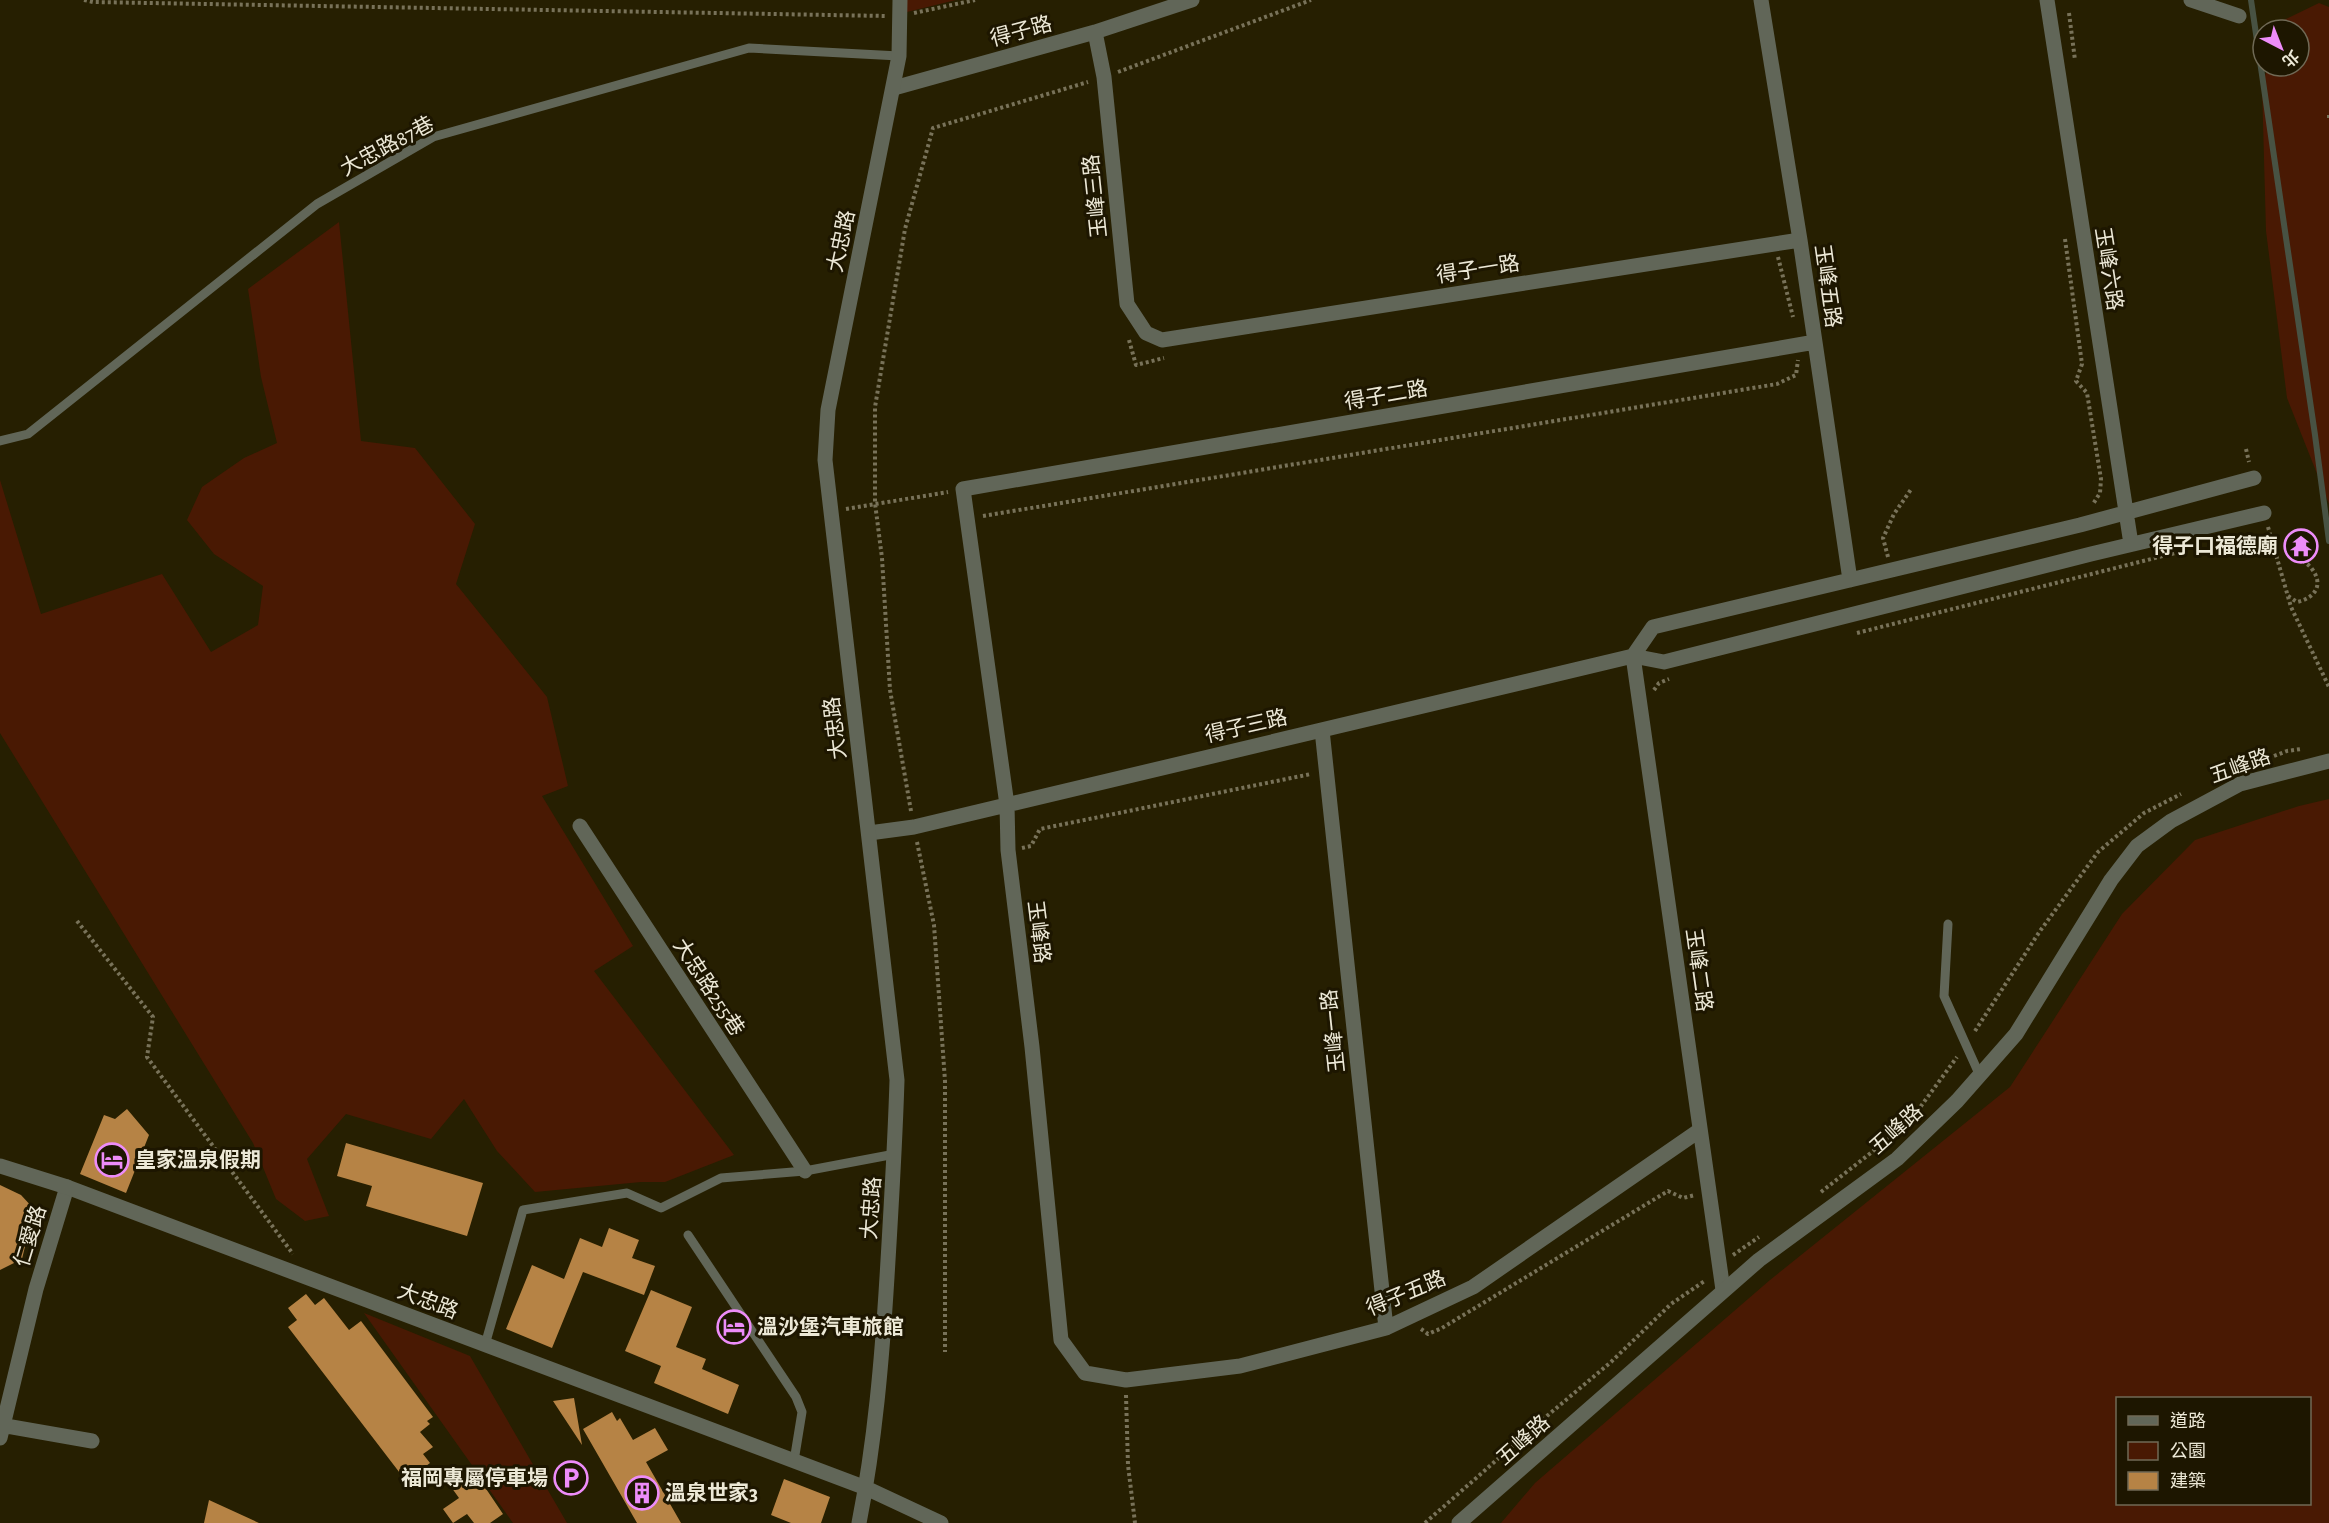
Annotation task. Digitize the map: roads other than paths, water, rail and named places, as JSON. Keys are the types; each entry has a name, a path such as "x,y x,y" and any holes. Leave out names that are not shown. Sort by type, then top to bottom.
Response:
{"street":[{"name":"大忠路","path":"0,1166 67,1187 866,1488 883,1344 895,1154 897,1080 825,460 828,410 894,88 899,56 900,0"},
{"name":"得子路","path":"894,88 1095,32 1192,0"},
{"name":"玉峰五路","path":"1761,0 1800,240 1850,580"},
{"name":"玉峰六路","path":"2047,0 2131,544"},
{"path":"2191,0 2239,16"},
{"name":"玉峰三路","path":"1095,32 1104,77 1127,304 1146,333 1162,340"},
{"name":"得子一路","path":"1162,340 1800,240"},
{"name":"得子二路","path":"963,489 1815,342"},
{"path":"2254,478 2126,513 1653,627 1633,656 1664,662 2131,544 2264,513"},
{"name":"玉峰路","path":"963,489 1007,805 1008,850 1032,1047 1061,1340 1085,1373"},
{"name":"得子三路","path":"869,833 914,827 1633,656"},
{"name":"玉峰二路","path":"1633,656 1723,1290"},
{"name":"玉峰一路","path":"1322,730 1386,1328"},
{"name":"五峰路","path":"1459,1523 1759,1260 1897,1159 1980,1076 2016,1034 2111,880 2137,846 2171,821 2240,784 2329,761"},
{"name":"大忠路255巷","path":"580,826 805,1171"},
{"name":"得子五路","path":"1085,1373 1126,1380 1240,1366 1386,1328 1473,1287 1700,1130"},
{"name":"仁愛路","path":"1,1429 36,1289 67,1187"},
{"path":"1,1429 92,1441"},
{"path":"860,1523 866,1488 941,1523"}],"lane":[{"name":"大忠路87巷","path":"0,441 28,434 317,204 433,137 749,48 899,56"},
{"path":"1948,924 1944,996 1980,1076"},
{"path":"484,1345 523,1210 627,1193 661,1208 722,1178 805,1171 895,1154"},
{"path":"688,1235 796,1397 802,1412 794,1461"}],"waterway":[{"path":"2251,0 2329,541"}],"place":[{"name":"得子口福德廟","path":"2301,546"},
{"name":"皇家溫泉假期","path":"112,1160"},
{"name":"溫沙堡汽車旅館","path":"734,1327"},
{"name":"福岡專屬停車場","path":"571,1478"},
{"name":"溫泉世家3","path":"642,1493"}]}
